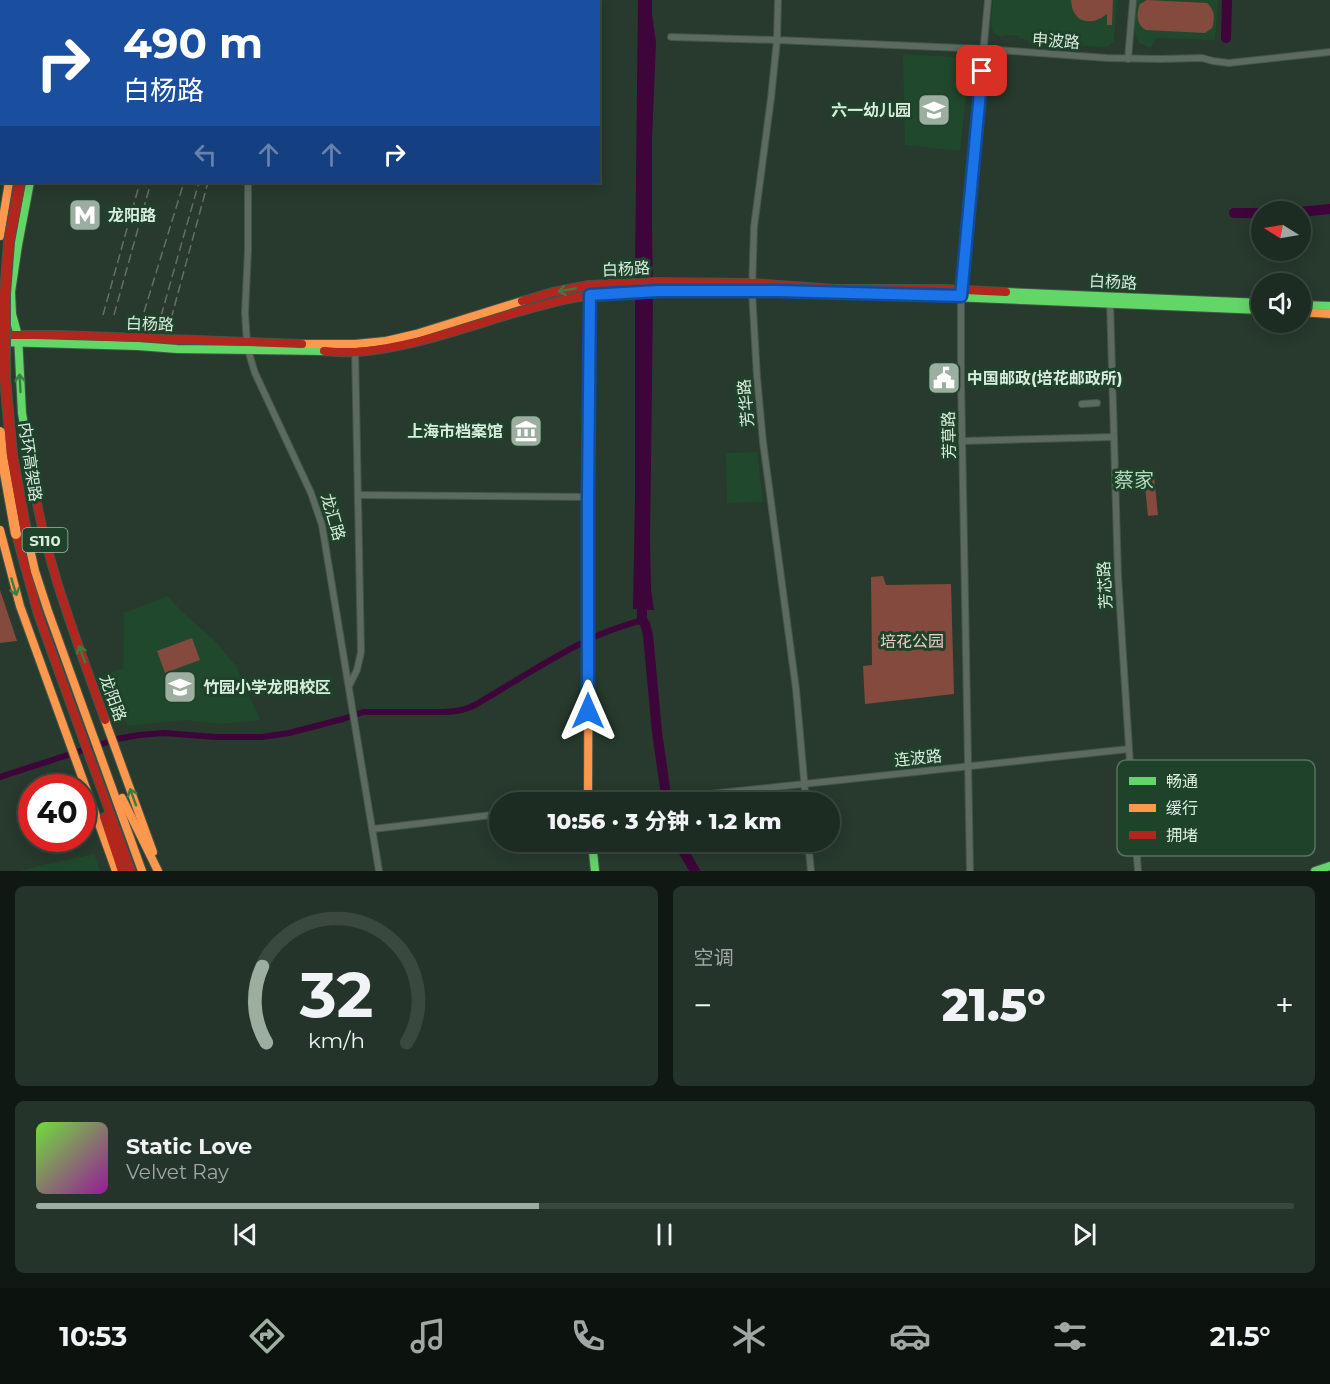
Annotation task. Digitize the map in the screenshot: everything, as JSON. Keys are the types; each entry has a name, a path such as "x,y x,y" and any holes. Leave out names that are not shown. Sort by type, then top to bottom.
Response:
{"main road":[{"path":"0,218 18,183"},
{"path":"0,236 18,183"},
{"name":"龙阳路","path":"18,183 12,314 18,339 22,413 41,523 92,735 116,871"},
{"name":"内环高架路","path":"18,183 6,273 5,378 26,573 38,614 76,719 92,735"},
{"name":"白杨路","path":"0,335 18,339 177,349 326,345 355,348 416,334 553,292 654,287 752,287 778,291 961,293 1251,309"},
{"path":"588,792 589,290"},
{"name":"白杨路","path":"1110,300 1251,303"},
{"path":"1311,305 1330,306"},
{"path":"1311,313 1330,314"},
{"name":"白杨路","path":"0,342 18,339"},
{"name":"内环高架路","path":"0,432 2,456 21,533 92,735 97,760 131,871"},
{"name":"龙阳路","path":"0,530 17,595 69,743 97,760"},
{"path":"97,760 122,871"},
{"path":"97,760 125,806 159,871"},
{"name":"内环高架路","path":"97,760 142,871"},
{"path":"593,852 595,871"},
{"path":"1316,871 1330,866"}],"street":[{"name":"芳华路","path":"778,0 777,40 771,98 754,227 752,287 763,442 796,689 805,792"},
{"name":"芳草路","path":"970,871 961,293 988,0"},
{"path":"1128,59 1133,0"},
{"name":"申波路","path":"671,36 984,49 1128,59 1202,58 1234,62 1330,52"},
{"name":"龙汇路","path":"248,183 245,313 247,346 255,373 320,516 379,871"},
{"name":"芳芯路","path":"1110,300 1119,612 1130,760"},
{"path":"349,685 357,670 361,652 355,348"},
{"path":"1040,379 1054,378"},
{"path":"1082,404 1097,404"},
{"path":"962,441 1113,437"},
{"path":"358,495 588,497"},
{"name":"连波路","path":"729,792 1129,749"},
{"path":"373,829 489,815"},
{"path":"809,852 811,871"},
{"name":"芳芯路","path":"1137,856 1138,871"}],"shaded area":[{"path":"638,0 652,0 656,42 652,139 650,542 651,590 654,610 633,609"},
{"path":"993,0 1117,0 1114,41 1109,46 1101,47 1029,43 1028,40 1019,39 1019,36 1000,37 993,32 991,25"},
{"path":"1136,0 1218,0 1215,40 1157,38 1150,48 1139,43 1134,26"},
{"name":"六一幼儿园","path":"903,54 955,57 963,67 968,76 960,151 905,145"},
{"path":"757,452 763,502 727,503 726,453"},
{"name":"竹园小学龙阳校区","path":"168,596 215,641 236,666 260,720 221,724 185,720 127,726 111,672 123,669 124,613"},
{"path":"94,854 100,871 18,871"}],"green space":[{"path":"1071,0 1113,0 1112,25 1107,25 1107,14 1095,21 1079,18 1072,8"},
{"path":"1147,0 1207,3 1214,15 1212,28 1205,33 1146,30 1140,25 1138,11 1140,4"},
{"path":"1154,476 1158,515 1148,516 1144,477"},
{"name":"培花公园","path":"883,576 886,585 951,584 954,694 865,704 863,666 872,665 871,577"},
{"path":"0,590 17,641 0,643"},
{"path":"192,638 200,660 165,673 157,651"}],"waterway":[{"path":"1226,38 1227,0"},
{"path":"1311,211 1330,209"},
{"path":"1234,213 1251,213"},
{"path":"642,595 642,620 648,635 657,732 666,792"},
{"path":"0,777 117,739 139,735 164,733 215,737 262,737 289,733 363,712 452,712 461,710 477,704 579,644 642,620"},
{"path":"684,852 695,871"}],"railway":[{"path":"103,315 140,183"},
{"path":"114,315 151,183"},
{"path":"144,312 184,183"},
{"path":"161,316 199,183"},
{"path":"171,319 208,183"}],"traffic: fast":[{"path":"30,183 11,292 12,314 18,336 22,413 33,482"},
{"path":"1006,292 1251,303"},
{"path":"878,294 1251,310"},
{"path":"1311,305 1330,306"},
{"path":"1,342 177,349 324,351"},
{"path":"593,852 595,871"},
{"path":"1315,871 1330,866"}],"traffic: slow":[{"path":"0,236 9,183"},
{"path":"605,294 658,291 787,291"},
{"path":"302,344 355,344 386,341 522,301"},
{"path":"1311,313 1330,314"},
{"path":"0,432 16,534"},
{"path":"0,530 20,606 116,871"},
{"path":"26,532 48,611 142,871"},
{"path":"588,792 589,533"},
{"path":"105,720 153,852"},
{"path":"122,798 158,871"}],"traffic: jam":[{"path":"20,183 9,242 5,294 5,378 12,455 26,532"},
{"path":"522,301 589,285 654,282 752,283 834,289 945,289 1006,292"},
{"path":"589,533 590,292"},
{"path":"324,351 352,352 396,346 435,337 546,304 605,294"},
{"path":"2,335 302,344"},
{"path":"33,482 46,544 105,720"},
{"path":"16,534 38,614 131,871"},
{"path":"104,817 122,871"}],"place":[{"name":"六一幼儿园","path":"934,110"},
{"name":"龙阳路","path":"85,215"},
{"name":"中国邮政(培花邮政所)","path":"944,378"},
{"name":"上海市档案馆","path":"526,431"},
{"name":"竹园小学龙阳校区","path":"180,687"}],"district":[{"name":"蔡家","path":"1134,480"}],"route":[{"path":"588,711 590,295 658,291 778,291 961,296 982,71"}]}
